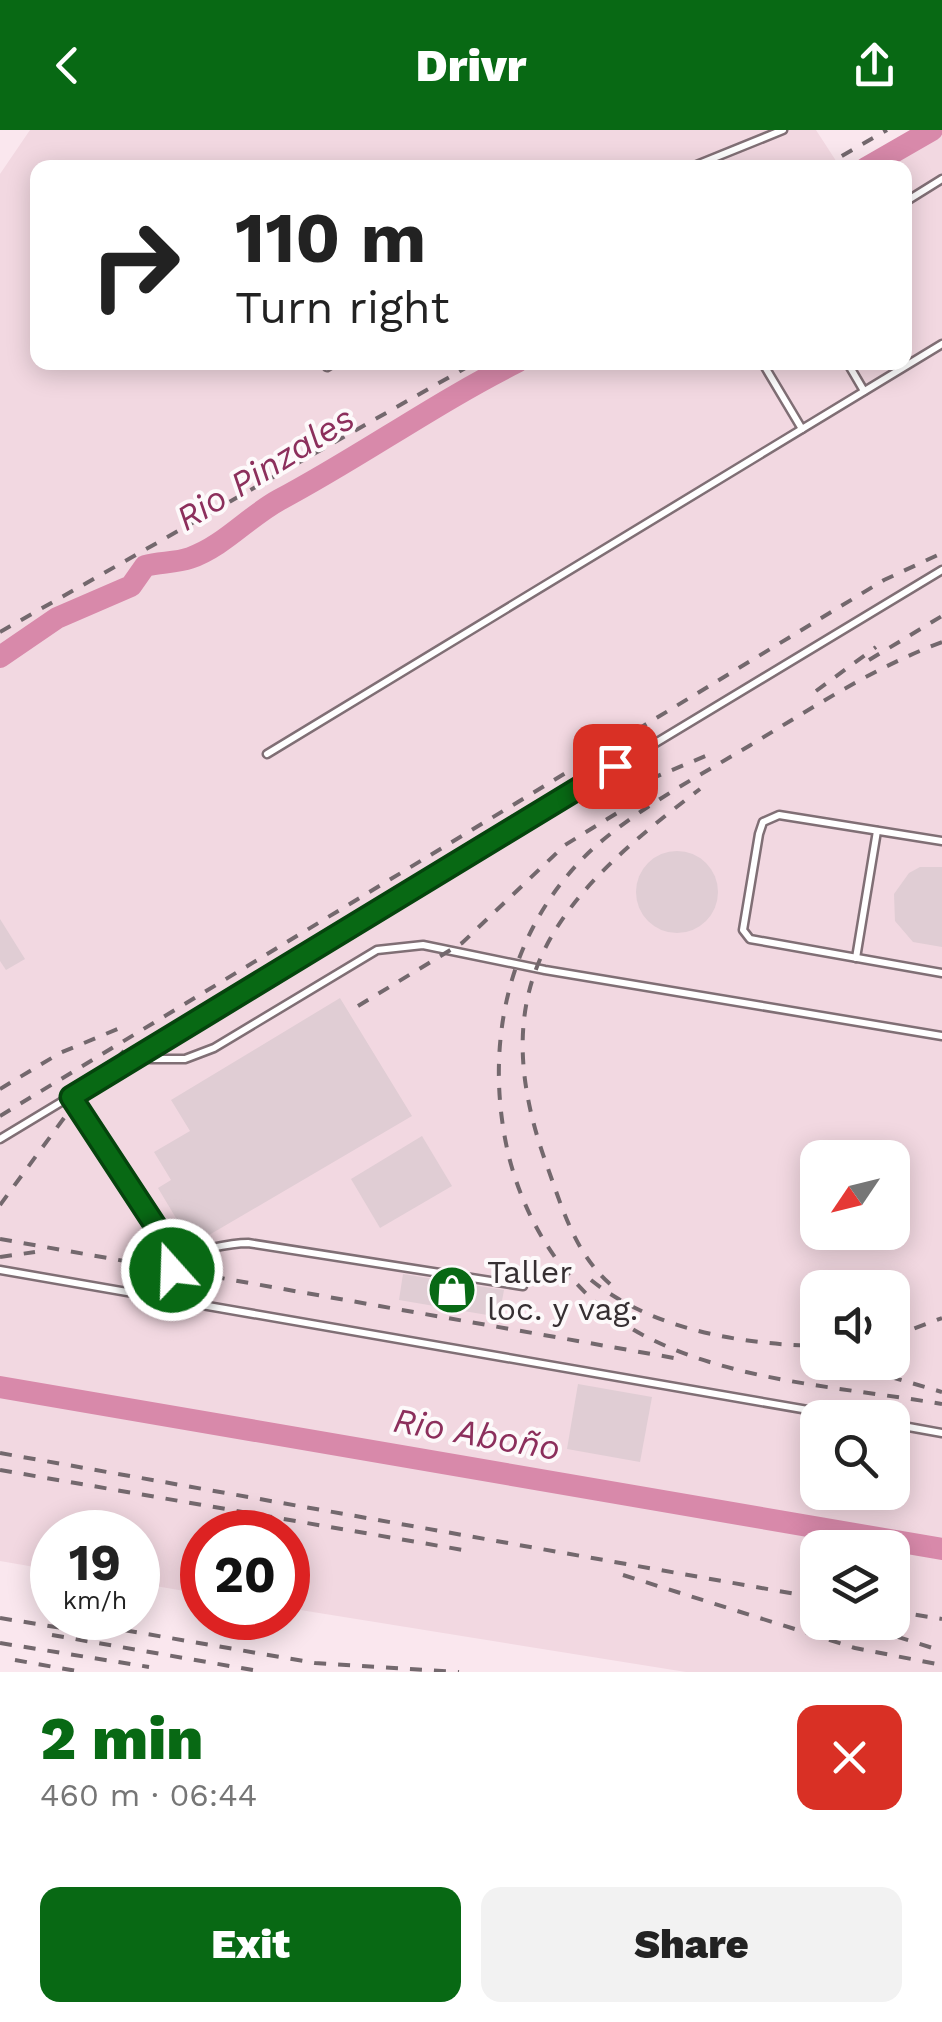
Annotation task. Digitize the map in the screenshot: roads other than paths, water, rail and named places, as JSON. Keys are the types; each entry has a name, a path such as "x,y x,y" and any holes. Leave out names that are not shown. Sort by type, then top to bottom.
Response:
{"lane":[{"path":"709,160 783,130"},
{"path":"912,198 942,180"},
{"path":"912,364 941,347"},
{"path":"767,370 802,429"},
{"path":"852,370 864,391"},
{"path":"267,754 901,370"},
{"path":"0,1139 942,570"},
{"path":"942,841 779,815 763,822 743,930 750,939 942,974"},
{"path":"856,958 876,831"},
{"path":"142,1052 150,1060 184,1059 214,1048 377,950 422,945 545,970 942,1036"},
{"path":"71,1097 174,1254 168,1298"},
{"path":"174,1254 193,1253 220,1243 248,1243 523,1286"},
{"path":"0,1270 800,1409"},
{"path":"910,1427 942,1433"}],"waterway":[{"name":"Rio Pinzales","path":"880,160 932,130"},
{"name":"Rio Pinzales","path":"0,657 57,618 131,586 145,566 185,560 202,553 268,507 502,370"},
{"name":"Rio Aboño","path":"0,1387 942,1549"}],"railway":[{"path":"835,160 887,130"},
{"path":"0,632 462,370"},
{"path":"0,1116 884,580 942,553"},
{"path":"869,660 942,616"},
{"path":"942,642 867,676 820,703 651,805 597,845 567,876 542,911 523,949 509,989 499,1072 501,1115 509,1157 528,1211 574,1281 617,1319 676,1350 750,1373 942,1404"},
{"path":"816,691 876,647"},
{"path":"511,817 634,786 715,752"},
{"path":"610,1284 587,1258 570,1228 528,1098 523,1042 529,991 546,946 573,905 608,866 700,789"},
{"path":"358,1006 462,943 565,845 630,805"},
{"path":"0,1089 60,1053 120,1028"},
{"path":"0,1205 78,1099 124,1051"},
{"path":"0,1239 674,1358"},
{"path":"0,1257 35,1252"},
{"path":"591,1280 642,1311 698,1331 800,1345"},
{"path":"910,1330 942,1318"},
{"path":"901,1380 942,1392"},
{"path":"0,1453 800,1595"},
{"path":"0,1470 463,1550"},
{"path":"623,1575 855,1648 942,1665"},
{"path":"910,1614 942,1619"},
{"path":"0,1618 30,1623"},
{"path":"160,1636 315,1663 459,1672"},
{"path":"81,1640 264,1672"},
{"path":"907,1640 942,1651"},
{"path":"0,1643 149,1667"},
{"path":"15,1660 82,1672"}],"place":[{"name":"Taller loc. y vag.","path":"452,1290"}]}
